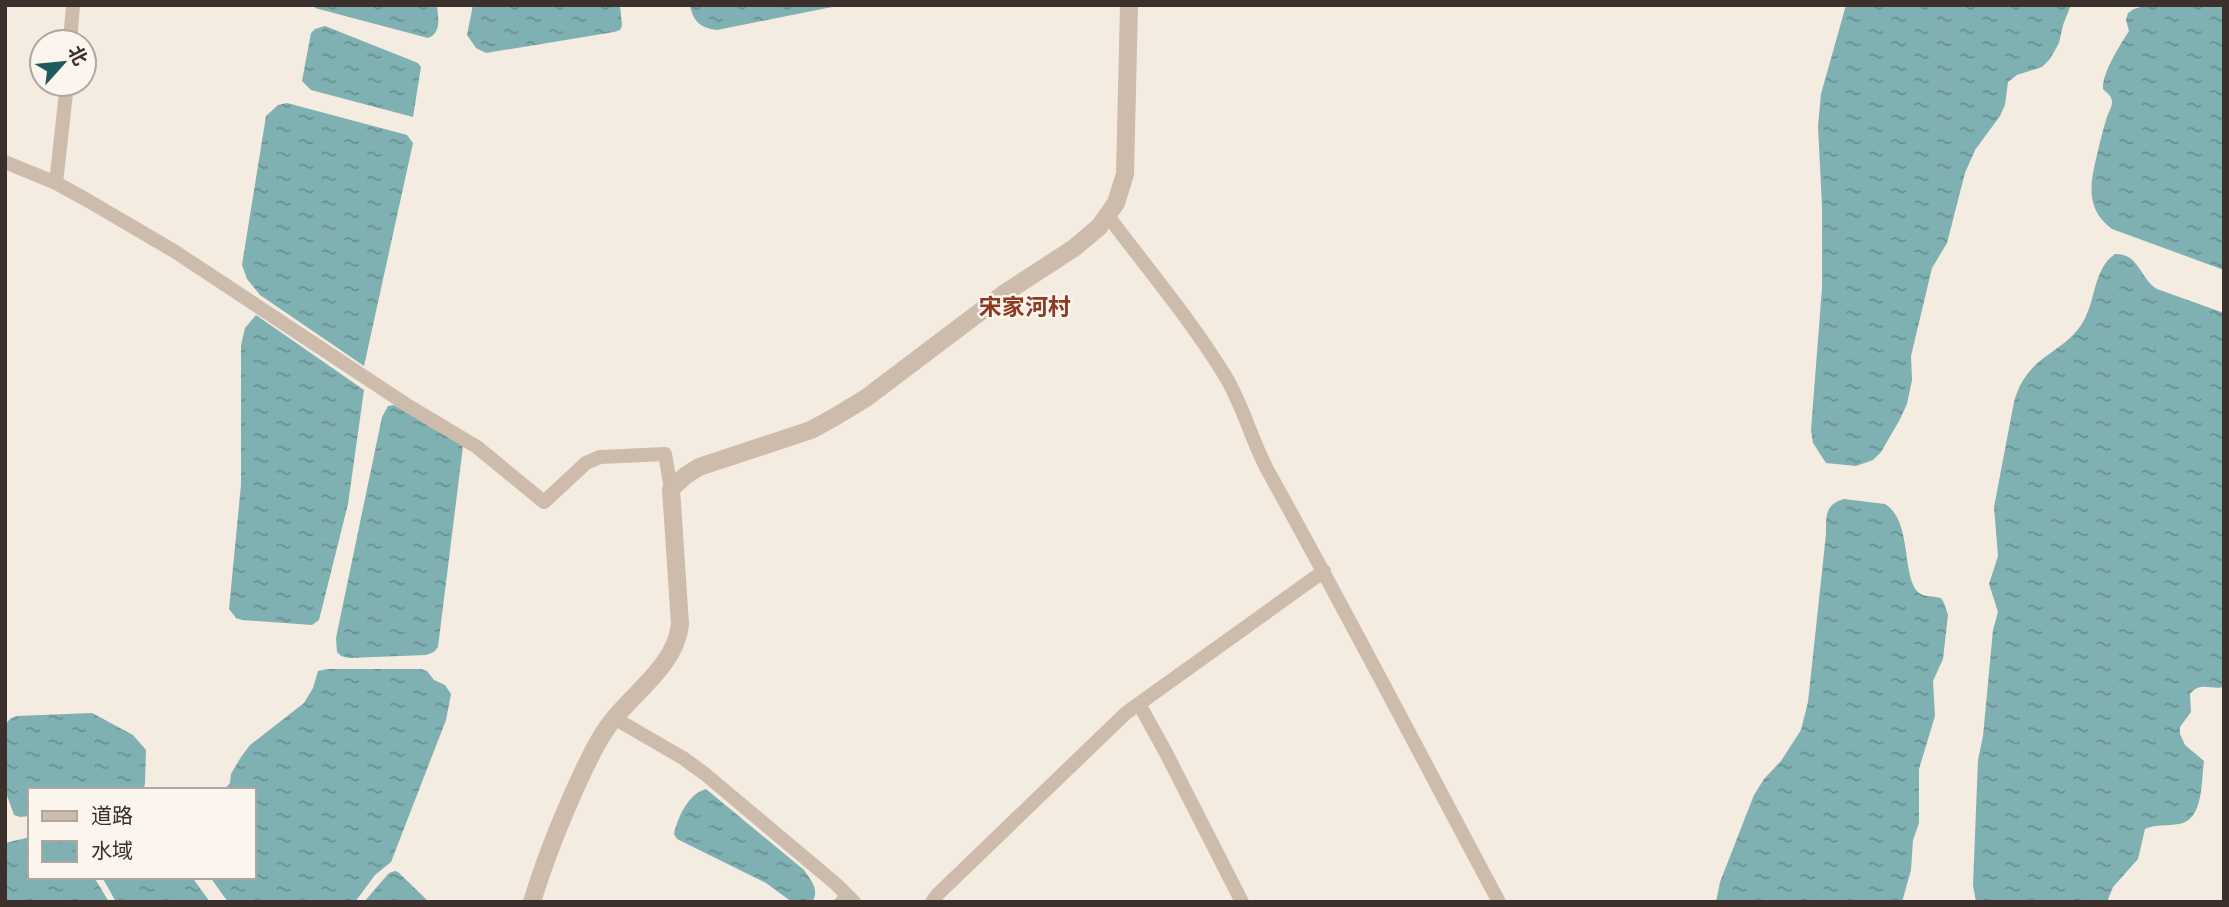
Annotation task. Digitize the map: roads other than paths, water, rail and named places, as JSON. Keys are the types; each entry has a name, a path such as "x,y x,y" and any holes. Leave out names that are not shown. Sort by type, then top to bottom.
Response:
{"street":[{"path":"71,28 73,5"},
{"path":"671,489 699,467 811,430 866,398 1005,293 1093,233 1108,216 1125,174 1129,5"},
{"path":"56,183 65,98"},
{"path":"5,162 56,183 156,240 407,405 477,447 544,502 586,463 607,456 664,454 671,489 680,634 670,656 614,718 596,746 569,801 531,902"},
{"path":"1108,216 1226,376 1244,413 1259,454 1499,902"},
{"path":"932,902 1126,713 1324,571"},
{"path":"1139,704 1242,902"},
{"path":"614,718 705,774 845,899"}],"water":[{"path":"315,5 437,5 438,24 435,32 428,38 315,8"},
{"path":"473,5 620,5 622,26 614,32 486,53 476,48 467,35"},
{"path":"690,5 842,5 717,30 698,23"},
{"path":"1846,5 2071,5 2059,43 2050,59 2042,67 2017,75 2008,82 2005,105 2000,116 1975,150 1965,173 1947,243 1932,268 1911,356 1912,380 1907,404 1881,452 1873,460 1856,466 1826,463 1813,443 1811,430 1822,288 1818,126 1821,94"},
{"path":"2147,5 2224,5 2224,270 2112,229 2097,213 2094,204 2093,176 2112,104 2110,96 2103,89 2103,82 2112,59 2129,31 2126,20 2128,13"},
{"path":"325,26 418,63 421,67 413,117 311,90 302,81 311,33"},
{"path":"287,103 407,135 413,143 364,366 260,295 247,279 242,265 266,116 278,105"},
{"path":"2115,254 2123,255 2134,262 2157,289 2224,313 2224,687 2202,687 2194,690 2190,694 2191,712 2180,727 2185,745 2204,761 2197,808 2187,821 2145,829 2138,859 2113,887 2107,902 1976,902 1973,885 1978,760 1983,736 1993,630 1998,612 1989,584 1998,556 1994,507 2014,402 2027,374 2075,333 2083,322 2103,268"},
{"path":"256,315 364,390 348,504 319,620 312,625 242,620 236,618 229,609 241,485 241,345 245,328"},
{"path":"394,405 463,446 438,647 426,655 349,658 337,652 336,638 382,417 388,406"},
{"path":"1844,499 1885,504 1894,512 1900,523 1914,586 1921,594 1941,598 1948,615 1943,659 1933,681 1935,716 1919,769 1919,823 1913,840 1911,870 1902,902 1716,902 1720,882 1754,795 1801,730 1808,702 1827,516 1833,504"},
{"path":"421,669 445,685 451,694 446,720 391,862 375,875 355,902 228,902 211,879 256,879 256,788 226,788 230,783 231,774 250,745 304,703 313,688 318,671"},
{"path":"92,713 133,735 146,750 144,788 28,788 28,816 14,815 5,790 5,725 16,716"},
{"path":"706,789 804,870 815,888 813,901 792,902 766,883 677,839 674,834 685,807 694,796"},
{"path":"28,837 28,879 95,879 109,902 5,902 5,843"},
{"path":"395,871 429,902 364,902 389,873"},
{"path":"103,879 193,879 210,902 116,902"}],"district":[{"name":"宋家河村","path":"1025,306"}]}
